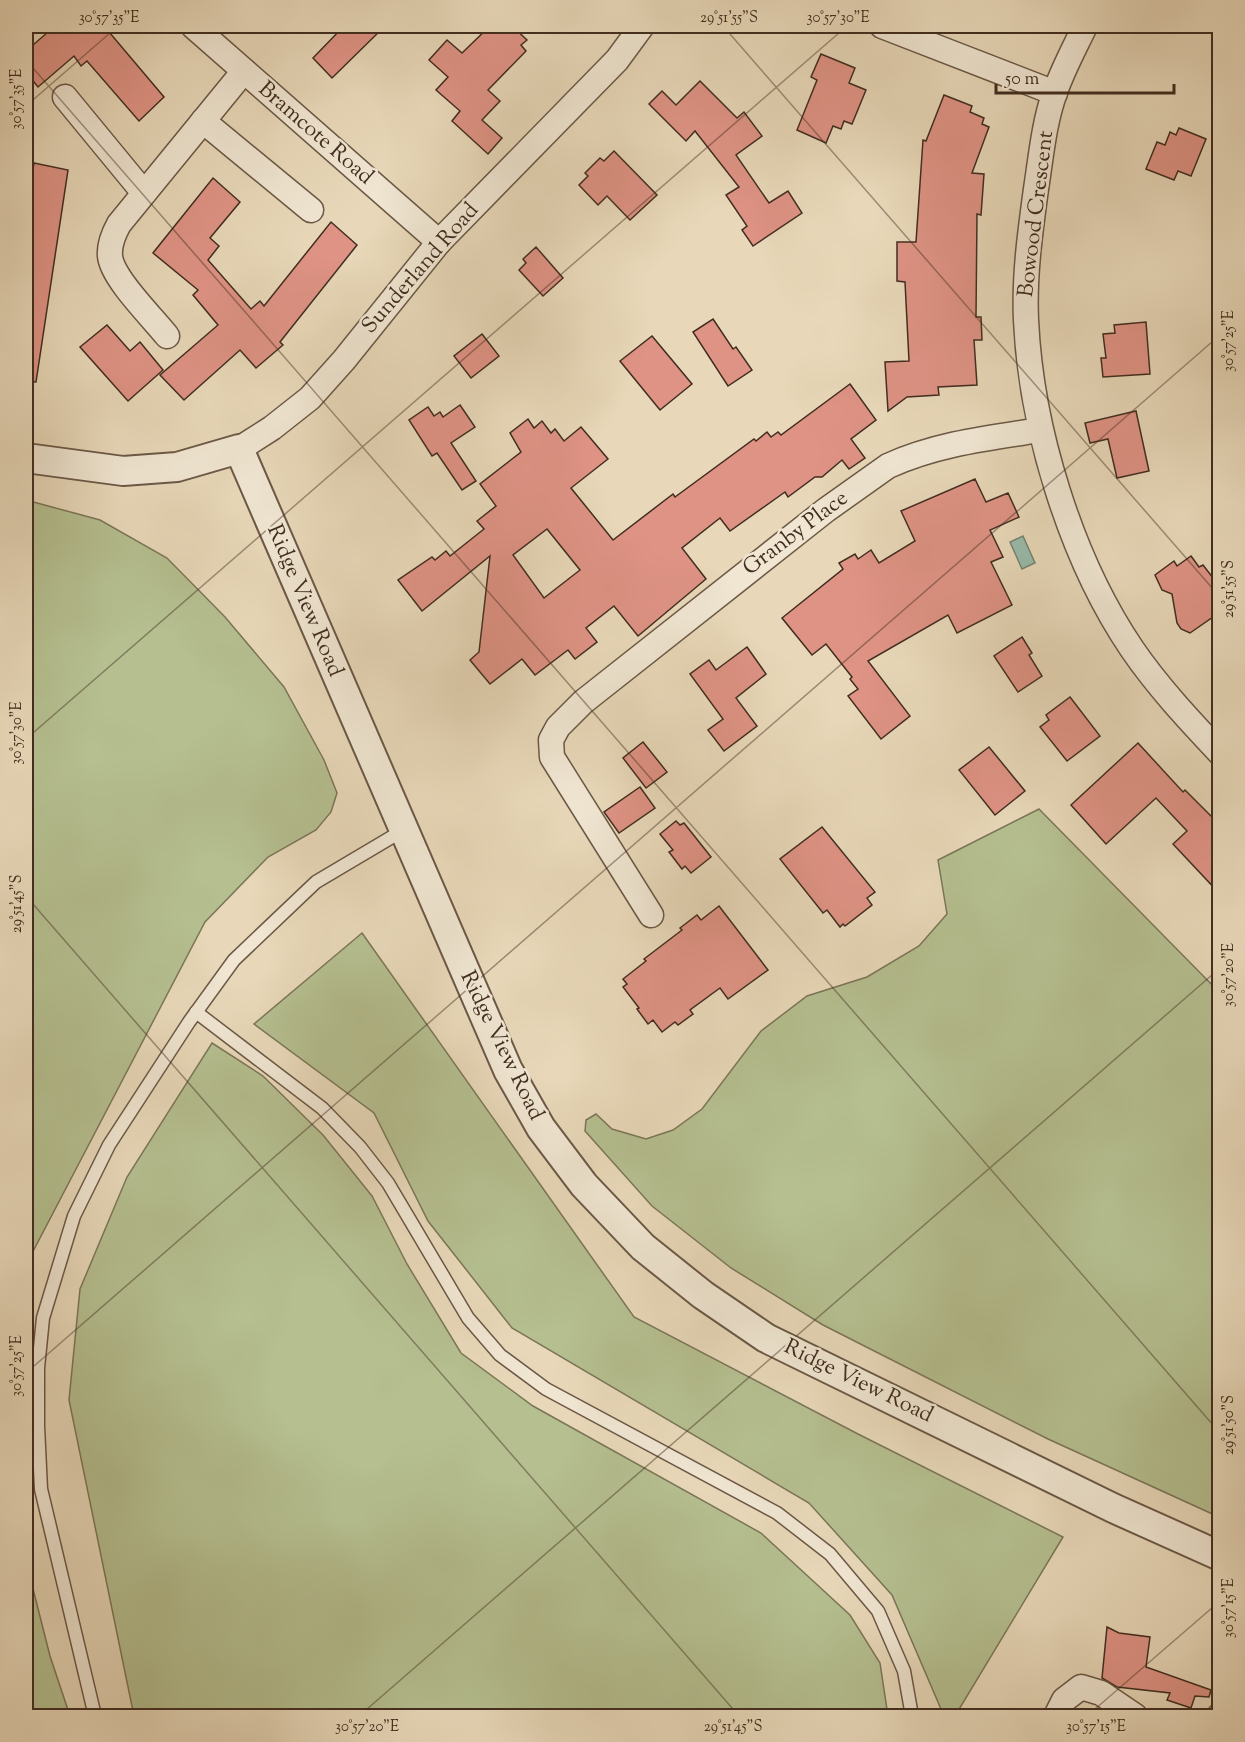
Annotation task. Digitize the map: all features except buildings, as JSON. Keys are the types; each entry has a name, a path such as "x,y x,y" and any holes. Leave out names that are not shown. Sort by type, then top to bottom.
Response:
{"street":[{"name":"Bramcote Road","path":"193,26 439,242"},
{"name":"Sunderland Road","path":"239,449 272,428 310,398 344,360 439,242 617,60 642,26"},
{"path":"882,26 1054,93"},
{"name":"Bowood Crescent","path":"1085,26 1054,93 1042,149 1026,277 1027,331 1040,430 1071,528 1103,598 1131,647 1165,693 1220,753"},
{"path":"167,336 114,271 110,255 112,238 119,224 244,71"},
{"path":"65,98 144,193"},
{"path":"203,121 311,210"},
{"name":"Granby Place","path":"651,915 552,757 551,740 558,727 583,702 808,524 888,466 917,453 959,442 1040,430"},
{"path":"26,458 123,471 177,466 239,449"},
{"name":"Ridge View Road","path":"239,449 402,831 508,1070 541,1128 584,1185 643,1247 703,1295 766,1338 1113,1508 1220,1556"},
{"path":"1056,1716 1064,1700 1081,1687 1101,1693 1135,1716"}],"lane":[{"path":"95,1716 41,1489 38,1426 38,1368 43,1318 74,1216 109,1145 196,1012 234,960 316,882 402,831"},
{"path":"196,1012 322,1108 360,1147 388,1183 468,1318 500,1355 546,1389 777,1513 830,1554 878,1611 904,1671 912,1716"}],"shaded area":[{"path":"26,500 100,520 167,558 225,617 284,687 324,760 337,793 331,812 316,830 268,857 205,922 28,1261 26,1274"},
{"path":"1023,536 1035,563 1022,569 1010,542"},
{"path":"1039,809 1219,992 1219,1517 1048,1439 823,1325 731,1268 652,1206 585,1131 586,1120 596,1114 612,1129 646,1139 673,1130 702,1109 761,1031 807,996 867,977 919,946 947,914 938,860"},
{"path":"362,933 634,1317 858,1434 1063,1537 955,1716 944,1716 892,1595 809,1503 512,1328 428,1221 374,1113 254,1024"},
{"path":"212,1043 263,1076 323,1135 372,1196 407,1264 461,1353 533,1406 761,1533 850,1615 880,1663 888,1716 134,1716 69,1400 80,1289 127,1177"},
{"path":"26,1561 50,1656 70,1716 26,1716"}]}
